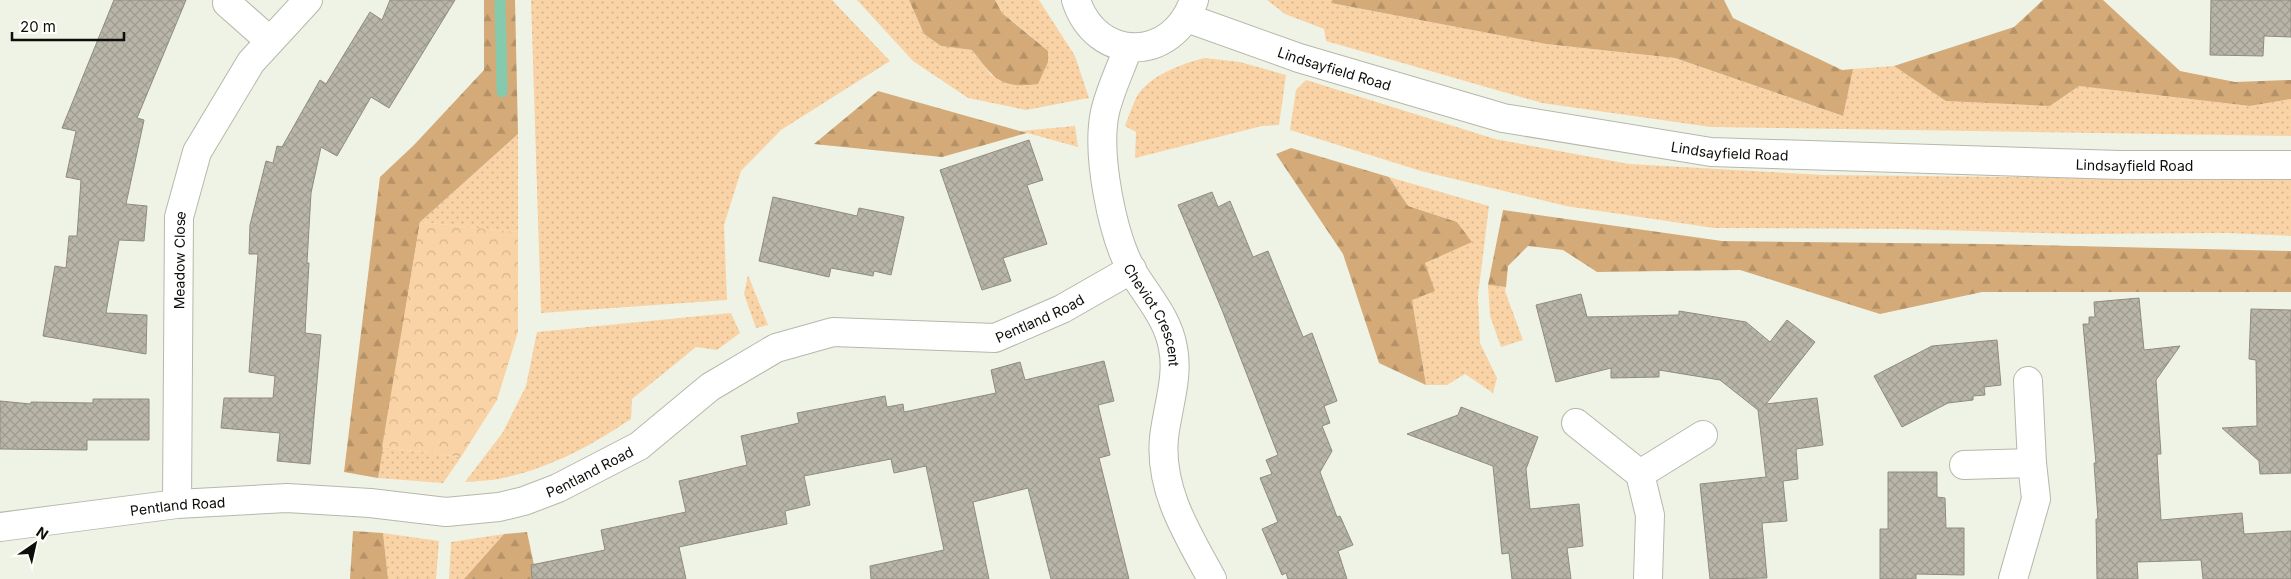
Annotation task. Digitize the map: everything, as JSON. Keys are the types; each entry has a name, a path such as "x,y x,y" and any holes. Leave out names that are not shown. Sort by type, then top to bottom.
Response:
{"street":[{"name":"Meadow Close","path":"177,504 179,216 197,152 251,62 308,0"},
{"path":"1076,0 1081,16 1093,32 1109,42 1128,48 1146,47 1162,42 1176,32 1190,9"},
{"path":"227,3 270,41"},
{"name":"Lindsayfield Road","path":"1190,9 1299,58 1503,118 1711,152 2120,165 2291,165"},
{"name":"Cheviot Crescent","path":"1128,48 1105,112 1103,150 1113,222 1132,269 1164,320 1173,348 1174,372 1167,412 1163,464 1174,507 1212,579"},
{"name":"Pentland Road","path":"0,527 177,504 287,498 370,503 446,512 499,507 524,501 558,488 638,446 710,387 776,348 833,332 995,338 1062,309 1132,269"},
{"path":"2014,579 2036,499 2032,463 2028,381"},
{"path":"1576,423 1640,474 1650,515 1648,579"},
{"path":"1640,474 1702,435"},
{"path":"1964,465 2032,463"}],"green space":[{"path":"484,0 515,0 518,134 420,222 378,478 344,472 380,177 414,145 484,70"},
{"path":"531,0 832,0 890,61 781,130 741,171 724,225 727,300 541,313"},
{"path":"857,0 909,0 924,34 941,46 972,50 992,76 1032,37 1002,13 995,0 1039,0 1075,56 1089,98 1026,110 968,98 913,61"},
{"path":"909,0 995,0 1002,13 1048,51 1048,62 1038,84 1014,85 1006,83 992,74 972,50 941,46 924,34"},
{"path":"1267,0 1332,0 1331,3 1546,44 1675,58 1842,116 1853,69 1894,66 1947,101 2050,106 2079,86 2250,106 2291,99 2291,136 1711,127 1542,103 1326,41 1324,29 1285,14"},
{"path":"1332,0 1724,0 1733,18 1842,70 1853,69 1843,116 1675,58 1546,44 1331,3"},
{"path":"2043,0 2103,0 2180,71 2235,82 2291,80 2291,99 2250,106 2079,86 2050,106 1946,101 1894,66 2014,27"},
{"path":"1204,58 1240,62 1286,75 1279,125 1262,126 1135,158 1136,132 1125,126 1139,93 1160,75"},
{"path":"1306,80 1495,139 1629,164 1824,175 2291,180 2291,236 2227,233 2077,234 1901,229 1714,228 1566,206 1421,171 1290,130 1296,90"},
{"path":"878,91 1027,133 942,157 814,144"},
{"path":"1075,126 1078,147 1020,131"},
{"path":"518,134 518,232 420,222"},
{"path":"1291,148 1389,177 1408,206 1457,222 1472,242 1425,263 1435,291 1412,300 1426,385 1379,363 1343,254 1276,154"},
{"path":"1389,177 1489,206 1478,296 1480,343 1497,378 1493,393 1465,374 1447,385 1426,385 1412,300 1424,263 1472,242 1457,222 1408,206"},
{"path":"1503,210 1722,241 1986,244 2291,251 2291,292 1982,292 1880,314 1740,270 1597,272 1563,250 1528,246 1508,266 1506,287 1488,285"},
{"path":"420,222 518,232 518,332 497,400 461,457 382,447"},
{"path":"748,275 768,325 756,328 744,294"},
{"path":"1488,285 1506,287 1505,291 1523,340 1501,347 1490,316"},
{"path":"731,313 740,333 717,350 696,347 632,399 631,419 616,429 570,455 520,474 498,479 465,482 503,432 526,386 537,332"},
{"path":"382,447 461,457 443,483 378,478"},
{"path":"353,531 383,533 388,579 350,579"},
{"path":"527,532 537,579 464,579 504,534"},
{"path":"383,533 439,541 436,579 388,579"},
{"path":"504,534 464,579 449,579 451,542"}],"building":[{"path":"114,0 186,0 137,118 144,120 126,204 147,206 144,241 119,240 106,313 147,315 146,354 43,336 55,266 66,268 69,236 77,236 81,180 66,177 76,131 62,128"},
{"path":"390,0 455,0 389,108 371,97 337,156 321,147 311,193 307,263 309,263 305,333 321,335 310,464 277,461 280,433 221,428 224,398 273,398 275,376 249,372 258,254 249,254 250,225 266,161 273,163 277,146 282,147 320,80 326,84 370,12 382,20"},
{"path":"2211,0 2291,0 2291,37 2264,36 2263,56 2210,55"},
{"path":"1029,140 1043,180 1027,185 1047,244 1003,258 1011,281 982,290 940,170"},
{"path":"1212,192 1218,207 1230,201 1253,257 1268,251 1303,337 1312,333 1337,401 1324,406 1330,423 1322,426 1332,451 1320,472 1337,517 1340,516 1353,545 1338,551 1347,579 1288,579 1286,573 1282,575 1262,529 1278,522 1260,478 1272,474 1266,460 1278,455 1222,310 1178,205"},
{"path":"773,197 857,216 859,208 904,217 891,275 874,271 873,276 831,268 829,277 759,261"},
{"path":"1581,294 1587,317 1679,315 1679,311 1746,322 1770,342 1787,320 1815,342 1766,404 1817,398 1823,445 1796,449 1798,479 1783,481 1787,521 1762,523 1767,578 1710,579 1700,484 1766,477 1758,410 1720,380 1659,370 1659,377 1611,378 1611,368 1556,382 1536,305"},
{"path":"2139,298 2144,350 2180,346 2156,380 2161,454 2157,454 2161,520 2242,513 2244,534 2291,531 2291,579 2203,579 2201,560 2137,562 2138,579 2097,579 2096,519 2098,519 2094,463 2096,463 2083,324 2089,324 2089,317 2095,317 2094,302"},
{"path":"2251,309 2291,310 2291,473 2260,474 2259,461 2222,428 2257,426 2256,360 2249,359"},
{"path":"1997,340 2001,385 1984,387 1985,395 1973,396 1973,400 1948,403 1902,427 1874,376 1932,346"},
{"path":"1104,361 1114,401 1098,405 1110,455 1099,458 1129,579 1051,579 1028,488 973,502 989,579 871,579 870,566 944,550 926,466 894,473 891,459 804,476 810,505 785,511 787,524 679,547 686,579 532,579 531,565 605,550 601,530 686,512 679,481 747,465 741,436 799,423 797,413 885,396 887,407 903,404 904,412 996,393 991,370 1020,362 1025,380"},
{"path":"93,399 149,399 149,440 87,440 87,450 0,449 0,401 31,404 31,402 93,403"},
{"path":"1461,407 1538,437 1526,469 1530,509 1579,504 1583,546 1567,548 1571,579 1512,579 1509,553 1502,554 1493,466 1407,434 1458,415"},
{"path":"1888,472 1937,472 1937,497 1945,498 1946,528 1964,528 1964,575 1916,574 1916,579 1880,579 1880,529 1888,529"}],"waterway":[{"path":"500,0 502,92"}]}
